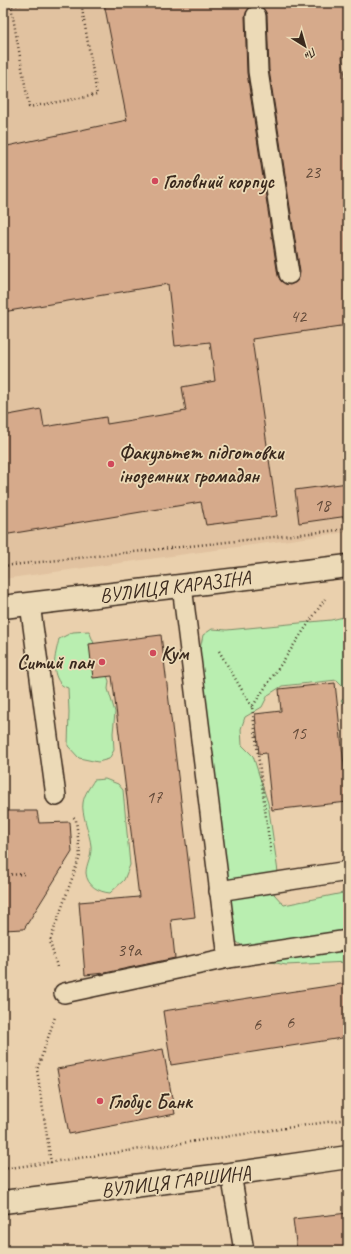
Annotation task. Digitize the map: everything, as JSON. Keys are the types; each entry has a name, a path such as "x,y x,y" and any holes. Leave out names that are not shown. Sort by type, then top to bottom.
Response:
{"street":[{"name":"ВУЛИЦЯ КАРАЗІНА","path":"3,607 348,566"},
{"name":"ВУЛИЦЯ ГАРШИНА","path":"3,1202 231,1174 348,1157"}],"lane":[{"path":"256,16 258,71 289,274"},
{"path":"182,586 228,958"},
{"path":"30,604 56,796"},
{"path":"219,891 348,871"},
{"path":"64,993 228,958 348,940"},
{"path":"231,1174 244,1251"}],"path":[{"path":"29,3 11,6 29,107 97,95 81,3"},
{"path":"3,566 348,528"},
{"path":"252,707 327,595"},
{"path":"216,646 252,707 274,883"},
{"path":"51,1163 37,1070 64,993 50,941 80,856 76,820 56,796"},
{"path":"3,875 24,874"},
{"path":"3,1169 348,1119"}],"shaded area":[{"path":"3,3 245,3 285,284 348,273 348,532 3,579"}],"green space":[{"path":"348,616 348,703 344,704 341,700 344,697 344,687 337,680 282,686 268,695 262,707 245,717 241,729 242,745 253,756 268,803 278,872 274,894 284,905 348,892 348,962 286,965 261,960 237,942 230,930 199,654 203,635 212,629 227,630 331,620"},
{"path":"89,631 109,681 108,689 115,712 113,733 114,750 109,759 98,762 79,758 68,746 68,688 60,683 54,667 59,639 73,632"},
{"path":"105,779 118,784 123,790 130,865 124,880 110,893 94,888 87,878 86,870 91,853 91,846 84,818 83,807 87,791 94,780"}],"building":[{"path":"104,3 348,3 348,56 342,57 348,94 348,325 252,339 277,516 206,525 201,502 3,535 3,416 41,409 44,427 106,417 107,424 186,411 182,387 215,381 210,342 175,346 168,284 3,312 3,147 127,120","holes":["255,5 261,7 267,15 269,70 300,272 299,278 296,282 290,285 285,284 278,276 247,73 245,16 251,7"]},
{"path":"348,483 348,516 299,523 295,490"},
{"path":"161,635 195,917 171,920 175,958 105,973 85,975 79,902 139,897 112,676 93,678 89,644"},
{"path":"335,683 348,802 272,810 266,753 259,754 255,714 281,711 279,689"},
{"path":"3,811 37,811 39,823 70,822 72,852 24,929 3,930"},
{"path":"348,983 348,1037 171,1065 163,1011"},
{"path":"163,1049 175,1114 69,1134 57,1069"},
{"path":"348,1213 348,1251 297,1251 293,1219"}],"place":[{"name":"Головний корпус","path":"155,181"},
{"name":"Факультет підготовки іноземних громадян","path":"111,464"},
{"name":"Кум","path":"153,653"},
{"name":"Ситий пан","path":"102,662"},
{"name":"Глобус Банк","path":"100,1101"}]}
